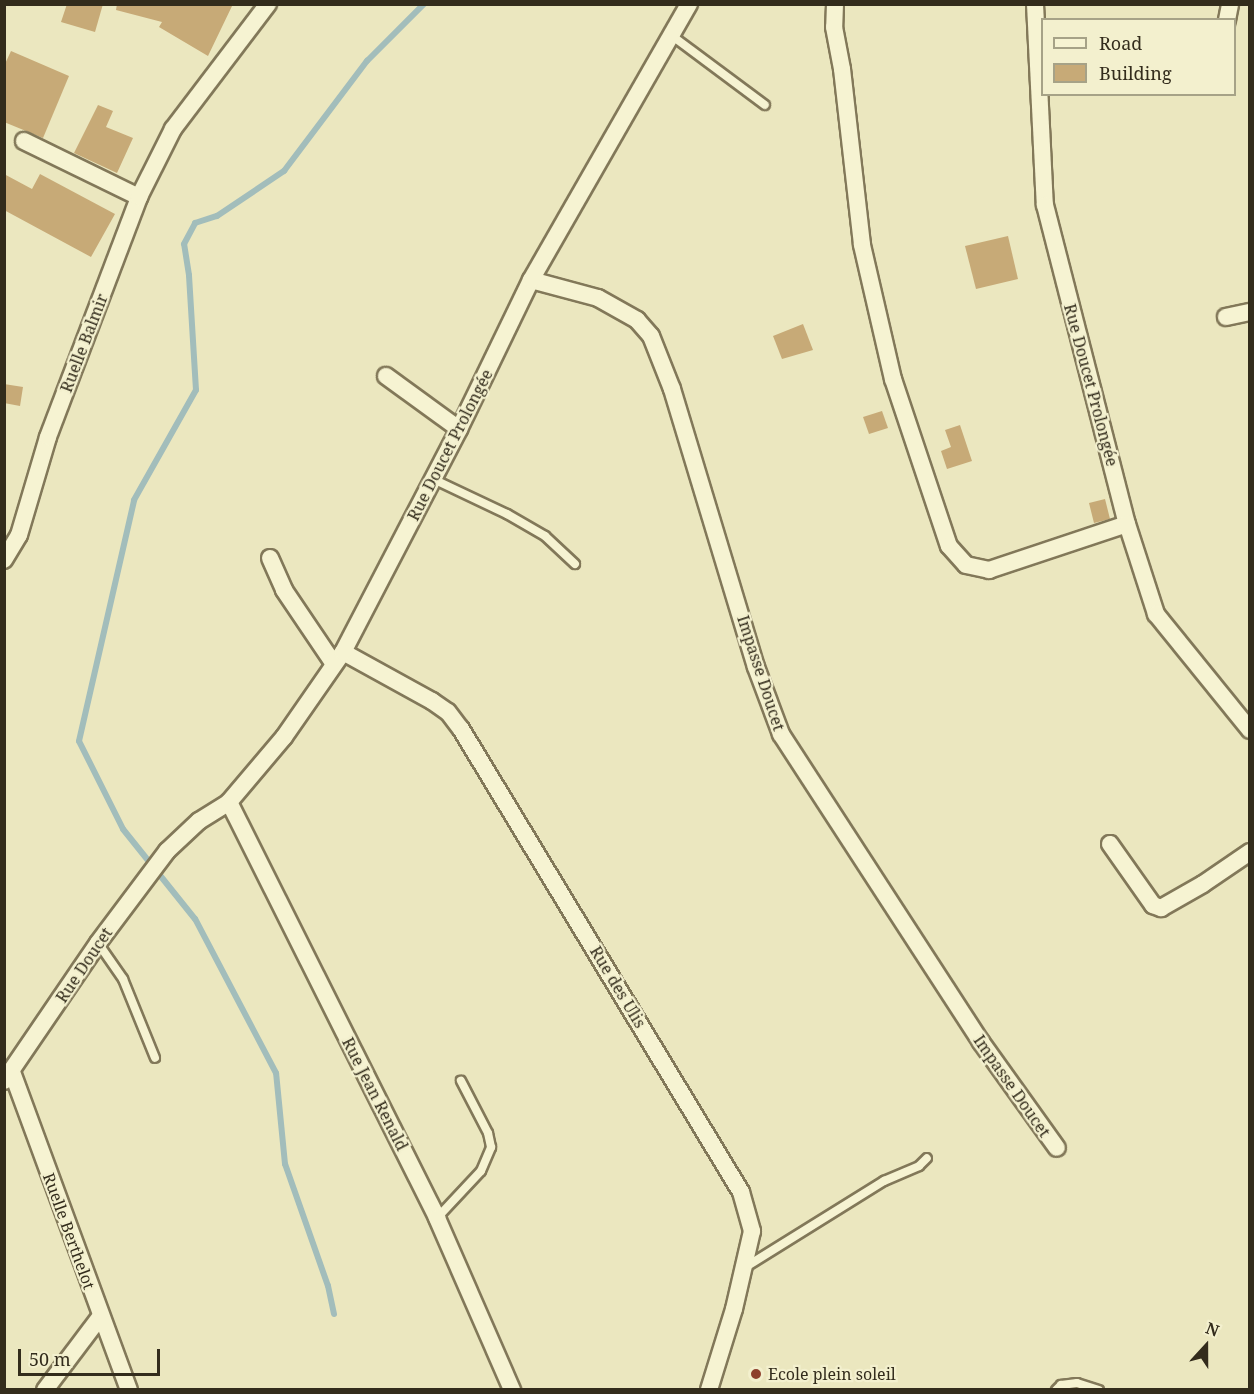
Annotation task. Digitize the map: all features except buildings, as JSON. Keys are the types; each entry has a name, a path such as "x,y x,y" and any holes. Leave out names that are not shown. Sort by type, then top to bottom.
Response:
{"street":[{"name":"Ruelle Balmir","path":"4,560 18,535 48,437 139,197 173,129 268,4"},
{"name":"Rue Doucet Prolongée","path":"167,851 199,821 229,802 284,737 339,658 459,429 531,280 689,4"},
{"path":"835,4 834,27 842,69 862,245 893,378 949,546 966,565 989,570 1127,524"},
{"name":"Rue Doucet Prolongée","path":"1035,4 1045,205 1127,524 1156,614 1250,730"},
{"path":"24,141 139,197"},
{"name":"Impasse Doucet","path":"531,280 598,298 637,320 651,336 672,389 756,667 781,734 981,1042 1057,1148"},
{"path":"1226,317 1250,312"},
{"path":"386,376 459,429"},
{"path":"270,558 284,590 339,658"},
{"name":"Rue des Ulis","path":"339,658 432,701 448,712 461,729 741,1192 752,1231 744,1268 709,1389"},
{"name":"Rue Jean Renald","path":"229,802 437,1218 512,1389"},
{"path":"1110,844 1153,905 1161,908 1203,884 1250,852"},
{"name":"Rue Doucet","path":"8,1076 98,943 167,851"},
{"name":"Ruelle Berthelot","path":"8,1076 129,1389"},
{"path":"45,1389 100,1317"}],"lane":[{"path":"671,35 765,105"},
{"path":"433,479 517,519 545,536 575,564"},
{"path":"98,943 123,979 155,1058"},
{"path":"437,1218 481,1171 491,1147 488,1133 461,1081"},
{"path":"744,1268 885,1180 919,1166 927,1158"},
{"path":"1056,1389 1061,1385 1077,1383 1099,1389"}],"waterway":[{"path":"334,1314 328,1286 285,1164 276,1073 195,919 123,829 79,741 134,500 196,390 189,275 184,244 195,223 217,216 284,171 367,61 424,4"}],"place":[{"name":"Ecole plein soleil","path":"756,1374"}]}
